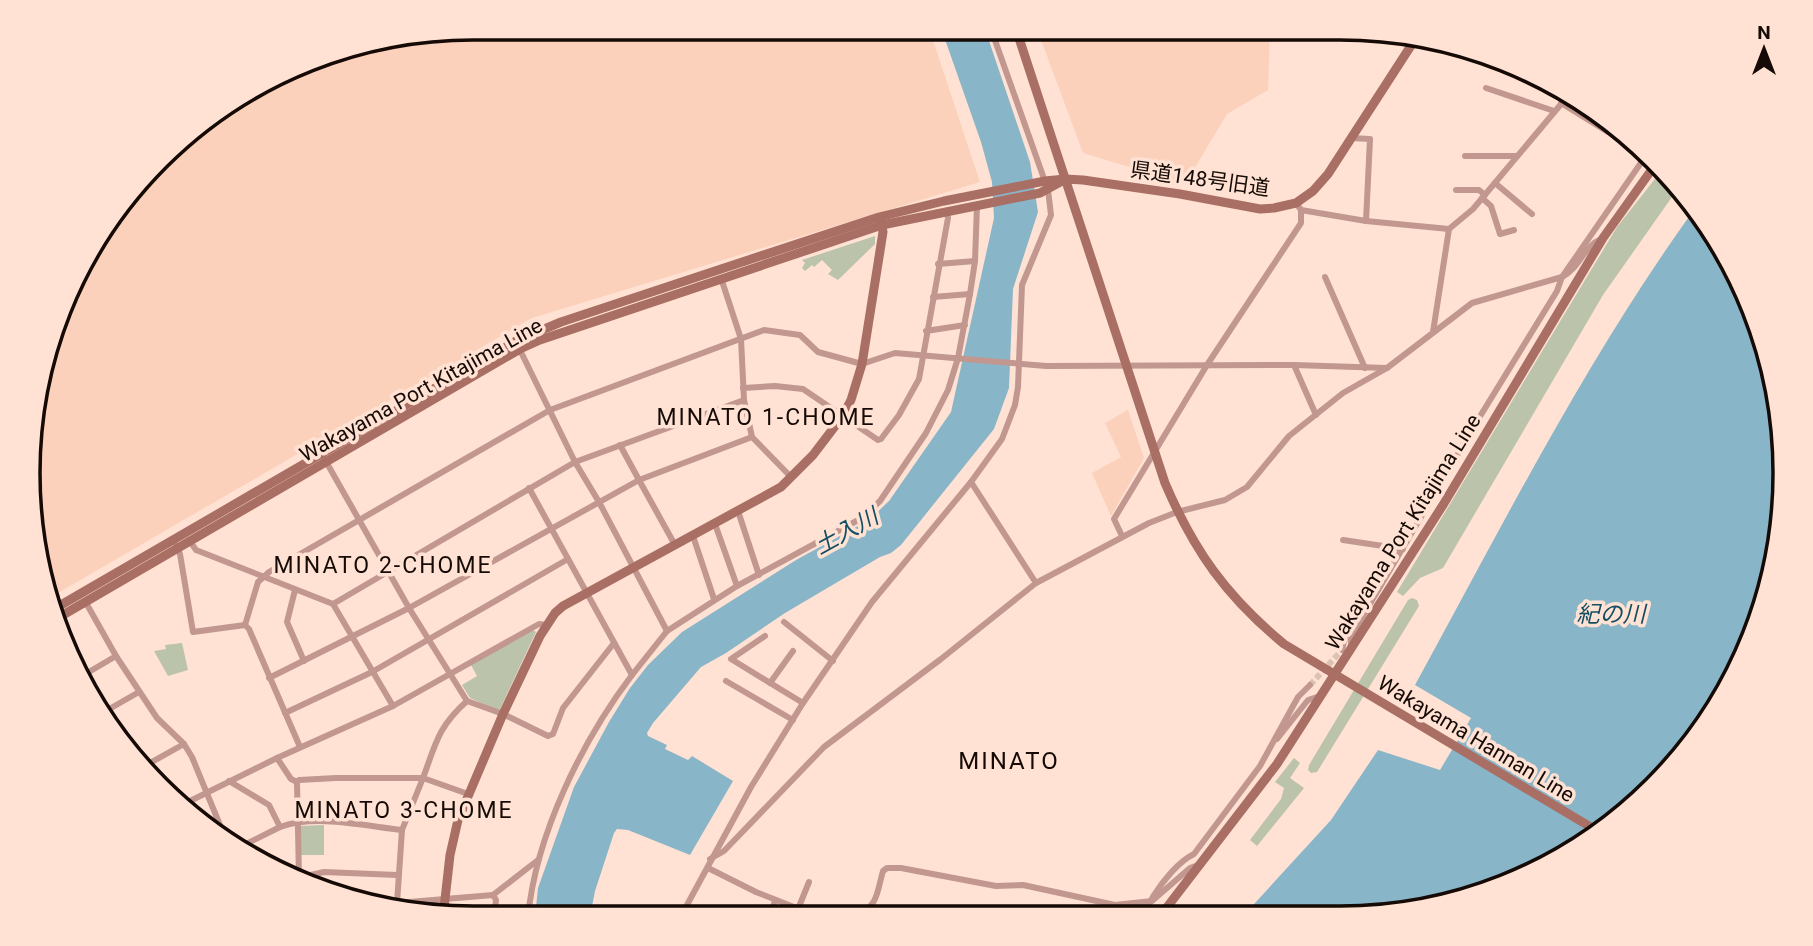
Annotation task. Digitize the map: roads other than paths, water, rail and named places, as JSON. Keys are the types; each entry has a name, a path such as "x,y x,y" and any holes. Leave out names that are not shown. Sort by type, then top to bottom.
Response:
{"main road":[{"path":"987,198 1043,187 1065,179 1020,40"},
{"name":"県道148号旧道","path":"1065,179 1166,192 1260,209 1298,206 1328,174 1410,47"},
{"name":"Wakayama Port Kitajima Line","path":"1065,179 1154,452 1177,512 1199,552 1252,617 1284,643 1335,675 1347,650 1443,505 1603,238 1650,172"},
{"name":"Wakayama Port Kitajima Line","path":"881,221 977,205 987,198"},
{"name":"Wakayama Port Kitajima Line","path":"63,613 83,598 518,345 934,203 987,198"},
{"path":"444,905 454,838 468,794 503,714 547,625 563,606 781,486 813,455 842,417 851,400 862,364 881,221"},
{"name":"Wakayama Port Kitajima Line","path":"61,606 83,598"},
{"path":"1168,906 1277,764 1335,675"},
{"name":"Wakayama Hannan Line","path":"1335,675 1589,826"}],"street":[{"path":"687,906 751,787 803,703 872,602 971,482 1002,439 1009,423 1018,387 1016,364 1021,292 1025,275 1051,215 995,40"},
{"path":"1486,88 1554,111"},
{"path":"1433,332 1448,229 1473,208 1561,103 1594,123"},
{"path":"1351,138 1370,139 1366,222"},
{"path":"1465,156 1517,156"},
{"path":"1347,650 1350,638 1377,591 1557,291 1562,277 1641,163"},
{"path":"1495,183 1532,214"},
{"path":"1456,190 1479,190 1491,206 1500,234 1514,230"},
{"path":"529,906 531,888 540,858 558,807 582,755 607,709 667,631 737,586 862,518 880,501 926,433 960,359 975,261 977,205"},
{"path":"1122,536 1114,519 1208,365 1301,223 1298,206 1366,222 1448,229"},
{"path":"743,388 775,386 803,389 842,417 878,440 881,439 912,394 919,379 948,218 947,211"},
{"path":"710,859 724,851 824,747 1036,583 1122,536 1177,512 1225,500 1247,487 1289,436 1343,393 1387,368 1472,303 1570,273 1594,242 1603,238"},
{"path":"939,264 975,261"},
{"path":"720,274 741,339 744,400 752,437 791,477"},
{"path":"1325,277 1365,368"},
{"path":"933,298 970,294"},
{"path":"926,331 965,325"},
{"path":"245,625 258,582 269,572 550,410 764,331 800,335 818,352 862,364 895,353 1016,364 1387,368"},
{"path":"518,345 575,462 667,631"},
{"path":"1294,365 1316,415"},
{"path":"333,604 575,462 744,400"},
{"path":"269,678 410,608 639,480 752,437"},
{"path":"620,445 675,545"},
{"path":"324,458 467,701 503,714 548,736 552,734 563,708 614,643"},
{"path":"971,482 1036,583"},
{"path":"529,488 632,675"},
{"path":"738,511 759,575"},
{"path":"715,524 737,586"},
{"path":"693,536 715,599"},
{"path":"187,537 196,550 333,604 393,706"},
{"path":"1343,540 1403,549"},
{"path":"176,544 193,632 245,625"},
{"path":"285,713 372,672 568,559"},
{"path":"295,590 287,622 304,661"},
{"path":"83,598 156,719 184,744 219,823"},
{"path":"784,622 832,661"},
{"path":"191,800 300,747 393,706 539,624 547,625"},
{"path":"245,625 300,747"},
{"path":"765,635 731,659 803,703"},
{"path":"770,683 793,651"},
{"path":"89,672 116,656"},
{"path":"726,681 793,720"},
{"path":"1275,741 1298,697 1310,685"},
{"path":"110,708 139,692"},
{"path":"1152,901 1185,858 1194,854 1220,821 1275,741 1308,700 1321,696"},
{"path":"396,898 402,830 442,728 467,701"},
{"path":"152,762 184,744"},
{"path":"277,758 291,779 297,782 336,778 423,778 468,794"},
{"path":"229,782 269,805 280,827"},
{"path":"297,782 298,869"},
{"path":"249,843 296,821 402,830"},
{"path":"416,902 493,895 540,858"},
{"path":"1148,906 1190,868 1202,863"},
{"path":"872,906 883,871 893,867 996,886 1023,885 1115,905 1152,901"},
{"path":"708,868 790,906"},
{"path":"312,875 324,872 397,875"},
{"path":"799,906 808,882"},
{"path":"493,895 495,906"},
{"path":"774,906 775,900"}],"water":[{"path":"945,40 989,40 1030,162 1038,212 1013,289 1009,388 994,429 901,545 785,613 701,667 653,723 648,736 667,745 665,749 688,760 692,756 733,781 690,855 628,830 617,829 592,906 536,906 538,888 574,787 609,722 648,665 682,632 796,560 869,520 889,501 951,412 994,218 992,182"},
{"name":"紀の川","path":"1689,218 1715,257 1750,334 1764,389 1772,445 1772,501 1758,585 1740,639 1700,713 1665,758 1625,798 1580,833 1506,873 1452,891 1396,902 1340,906 1252,906 1331,820 1378,750 1440,770 1471,718 1415,685 1581,384"}],"tunnel":[{"path":"1310,685 1342,650"}],"district":[{"name":"MINATO 1-CHOME","path":"766,417"},
{"name":"MINATO 2-CHOME","path":"383,565"},
{"name":"MINATO","path":"1009,761"},
{"name":"MINATO 3-CHOME","path":"404,810"}],"water label":[{"name":"土入川","path":"846,531"}]}
